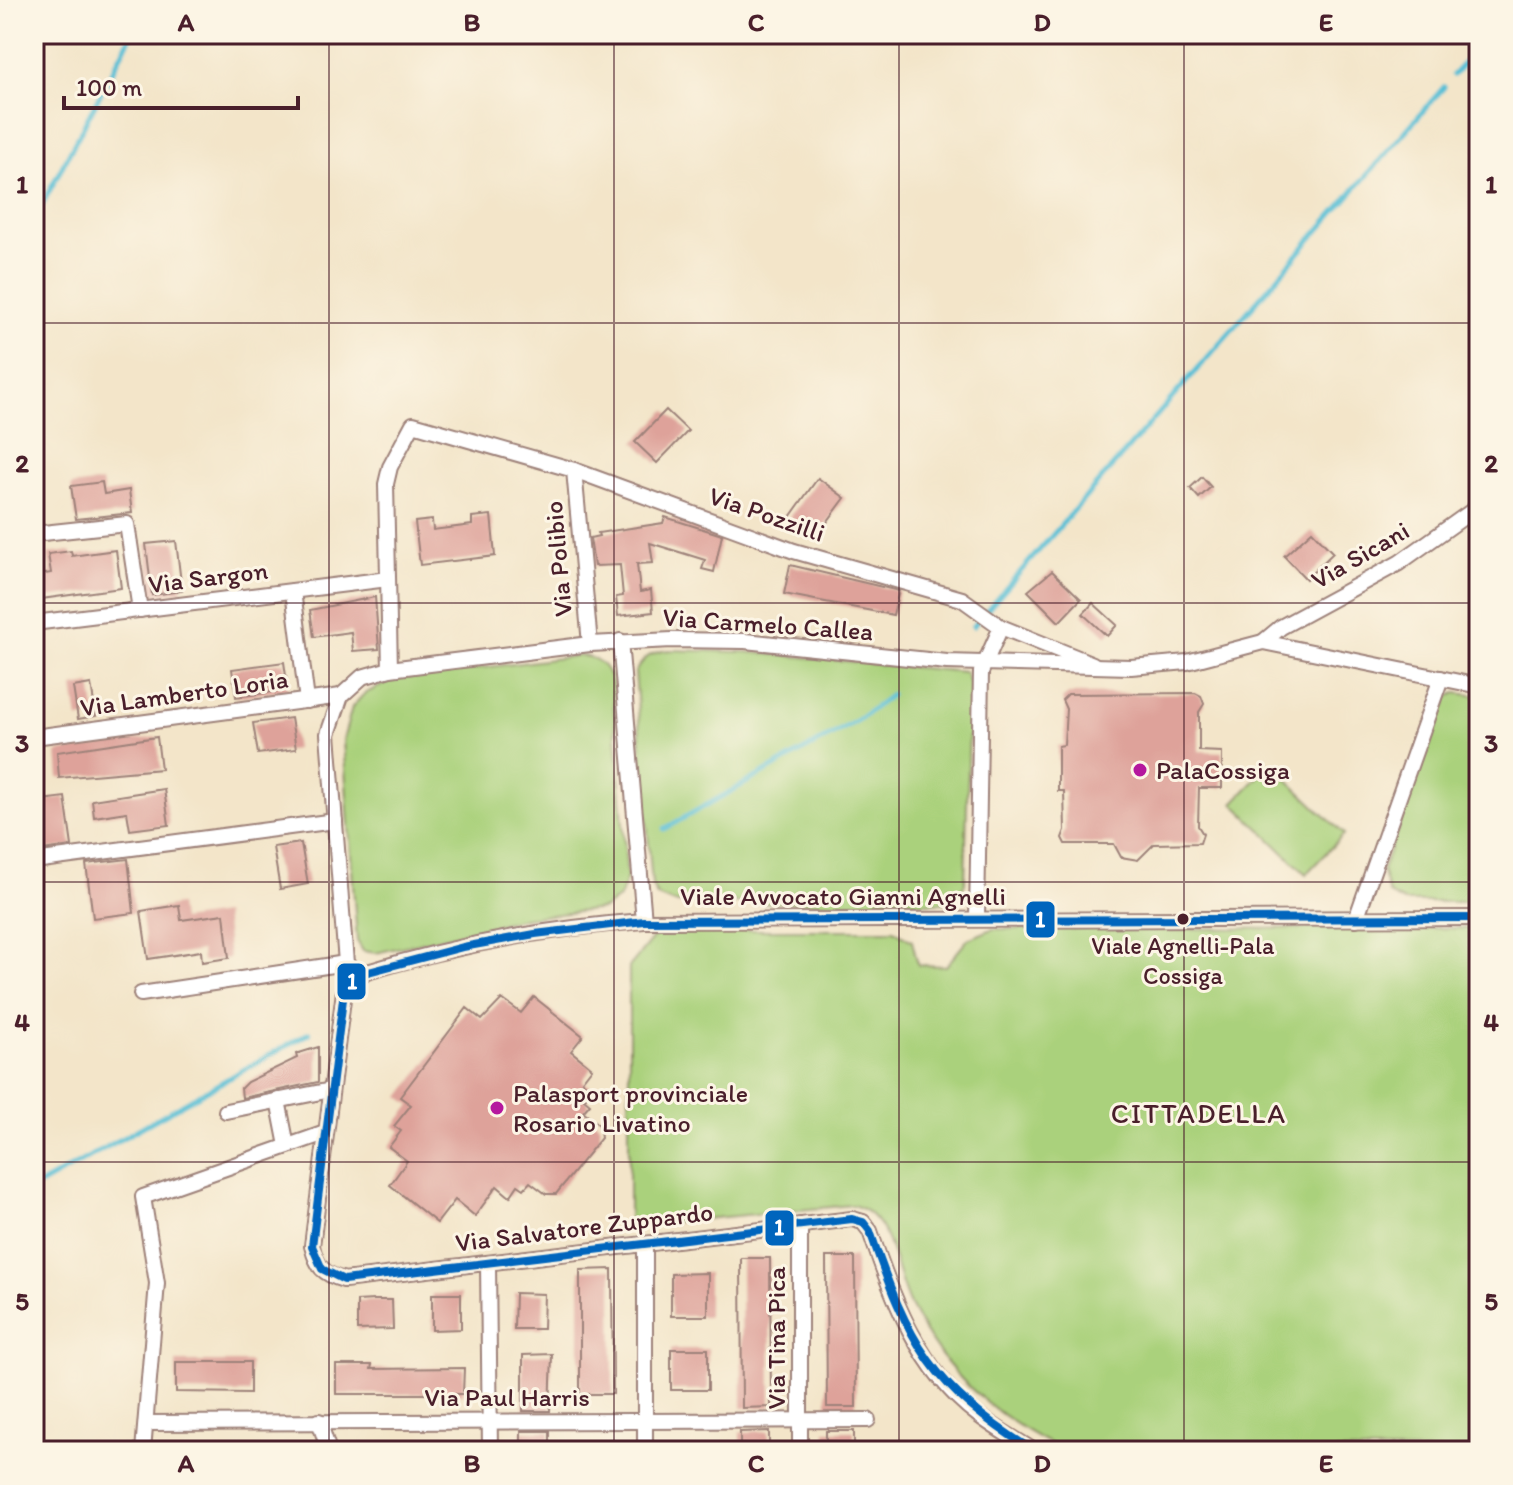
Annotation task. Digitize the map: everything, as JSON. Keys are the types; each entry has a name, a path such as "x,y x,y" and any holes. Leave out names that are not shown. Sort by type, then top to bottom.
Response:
{"street":[{"name":"Via Pozzilli","path":"388,579 386,484 390,467 413,424 574,470 794,551 962,599 1001,627 1097,666"},
{"name":"Via Polibio","path":"574,470 590,644"},
{"name":"Via Sicani","path":"1263,642 1281,627 1399,563 1479,506"},
{"path":"34,534 127,524 140,610"},
{"name":"Via Sargon","path":"34,623 388,579"},
{"path":"388,579 390,669"},
{"path":"293,591 307,701"},
{"path":"977,919 984,663 1001,627"},
{"path":"620,641 644,921"},
{"name":"Via Carmelo Callea","path":"341,696 362,677 390,669 620,641 745,641 904,659 1097,666 1187,662 1263,642 1479,686"},
{"path":"1356,919 1441,678"},
{"path":"341,696 328,734 351,969"},
{"name":"Via Lamberto Loria","path":"34,737 341,696"},
{"path":"34,861 335,821"},
{"name":"Viale Avvocato Gianni Agnelli","path":"141,994 351,969 486,941 587,925 644,921 1479,918"},
{"name":"Via Salvatore Zuppardo","path":"351,969 344,991 312,1246 317,1265 328,1276 344,1280 852,1219 863,1222 870,1231 895,1302 935,1369 975,1413 1034,1451"},
{"path":"226,1111 331,1090"},
{"path":"278,1100 287,1146"},
{"path":"143,1451 157,1283 143,1197 325,1133"},
{"name":"Via Tina Pica","path":"800,1225 800,1451"},
{"path":"645,1244 645,1451"},
{"path":"488,1263 490,1451"},
{"name":"Via Paul Harris","path":"146,1423 868,1420"},
{"path":"319,1421 329,1451"}],"green space":[{"path":"668,650 746,652 965,672 970,686 965,883 959,898 949,903 674,903 657,896 652,885 635,672 649,656"},
{"path":"576,656 600,662 612,683 627,877 620,897 603,909 524,918 376,953 363,951 357,941 343,740 352,707 364,694 395,679"},
{"path":"1456,693 1479,696 1479,902 1404,902 1389,894 1382,870 1448,697"},
{"path":"1271,764 1344,834 1306,874 1233,803"},
{"path":"1479,928 1479,1451 1090,1453 1060,1449 1013,1422 972,1390 954,1371 923,1329 910,1305 884,1232 865,1211 852,1205 629,1226 629,967 653,938 665,930 894,930 912,941 918,965 946,966 968,939 992,929"}],"building":[{"path":"666,410 688,431 657,463 635,442"},
{"path":"1202,477 1211,487 1199,498 1190,488"},
{"path":"818,478 845,498 816,537 790,517"},
{"path":"102,482 104,494 129,490 132,513 76,519 71,486"},
{"path":"491,515 495,556 420,565 415,522 432,520 433,530 472,525 472,517"},
{"path":"665,517 722,535 714,572 702,569 705,560 650,543 653,563 637,564 640,592 651,590 653,612 618,616 616,597 623,596 620,565 594,566 590,538 599,536 598,533 663,523"},
{"path":"1312,531 1333,553 1306,579 1284,556"},
{"path":"176,541 182,591 152,595 146,544"},
{"path":"116,550 121,588 34,600 34,576 51,573 48,554 71,551 72,556"},
{"path":"790,565 899,591 893,615 784,594"},
{"path":"1052,571 1081,599 1059,622 1028,591"},
{"path":"375,597 379,649 353,651 351,632 314,637 310,610"},
{"path":"1093,603 1117,625 1107,636 1083,614"},
{"path":"284,662 288,690 236,697 232,669"},
{"path":"91,684 96,716 78,719 73,687"},
{"name":"PalaCossiga","path":"1195,693 1201,696 1204,704 1199,712 1199,751 1222,752 1222,788 1199,788 1198,826 1203,834 1200,843 1154,844 1138,860 1121,857 1114,844 1065,844 1062,838 1065,830 1064,791 1058,791 1058,746 1064,745 1066,709 1062,700 1068,694"},
{"path":"291,718 296,749 258,754 253,723"},
{"path":"157,737 161,769 59,778 57,752"},
{"path":"164,789 169,825 130,830 127,812 94,817 92,800"},
{"path":"65,797 72,846 34,851 34,801"},
{"path":"301,843 308,884 280,889 273,847"},
{"path":"128,859 134,913 93,918 86,864"},
{"path":"179,905 181,920 224,914 229,958 202,962 201,951 148,959 141,911"},
{"name":"Palasport provinciale Rosario Livatino","path":"534,997 583,1036 571,1051 592,1068 582,1081 593,1089 584,1099 590,1104 583,1112 599,1125 601,1138 556,1194 546,1194 530,1182 524,1189 518,1185 510,1197 497,1186 475,1216 455,1200 437,1223 390,1185 407,1161 389,1147 401,1131 394,1126 411,1105 400,1097 467,1008 482,1020 502,999 521,1013"},
{"path":"318,1047 318,1082 242,1098 241,1088 247,1082 297,1058 296,1054"},
{"path":"826,1257 855,1257 856,1407 827,1407"},
{"path":"741,1258 770,1258 771,1407 742,1408"},
{"path":"612,1269 613,1394 580,1394 580,1270"},
{"path":"708,1273 708,1316 671,1316 671,1274"},
{"path":"515,1293 544,1294 543,1329 514,1329"},
{"path":"432,1294 461,1294 461,1329 432,1330"},
{"path":"392,1300 393,1329 357,1330 357,1301"},
{"path":"671,1349 708,1349 708,1390 671,1390"},
{"path":"552,1354 550,1411 523,1411 523,1355"},
{"path":"176,1362 250,1362 250,1393 176,1392"},
{"path":"336,1365 372,1365 371,1369 464,1368 463,1394 336,1394"},
{"path":"521,1431 550,1431 550,1451 521,1451"},
{"path":"769,1431 769,1451 740,1451 740,1432"},
{"path":"826,1431 854,1431 854,1451 826,1451"}],"waterway":[{"path":"34,220 132,34"},
{"path":"1453,75 1479,47"},
{"path":"973,626 1444,87"},
{"path":"664,829 858,720 891,695"},
{"path":"34,1188 309,1033"}],"transit line":[{"name":"1","path":"1034,1451 971,1406 928,1359 897,1304 870,1231 863,1222 852,1219 344,1280 322,1269 312,1246 344,991 357,975 463,947 535,934 644,921 1479,918"}],"place":[{"name":"PalaCossiga","path":"1140,770"},
{"name":"Viale Agnelli-Pala Cossiga","path":"1183,919"},
{"name":"Palasport provinciale Rosario Livatino","path":"497,1108"}],"district":[{"name":"CITTADELLA","path":"1199,1113"}]}
